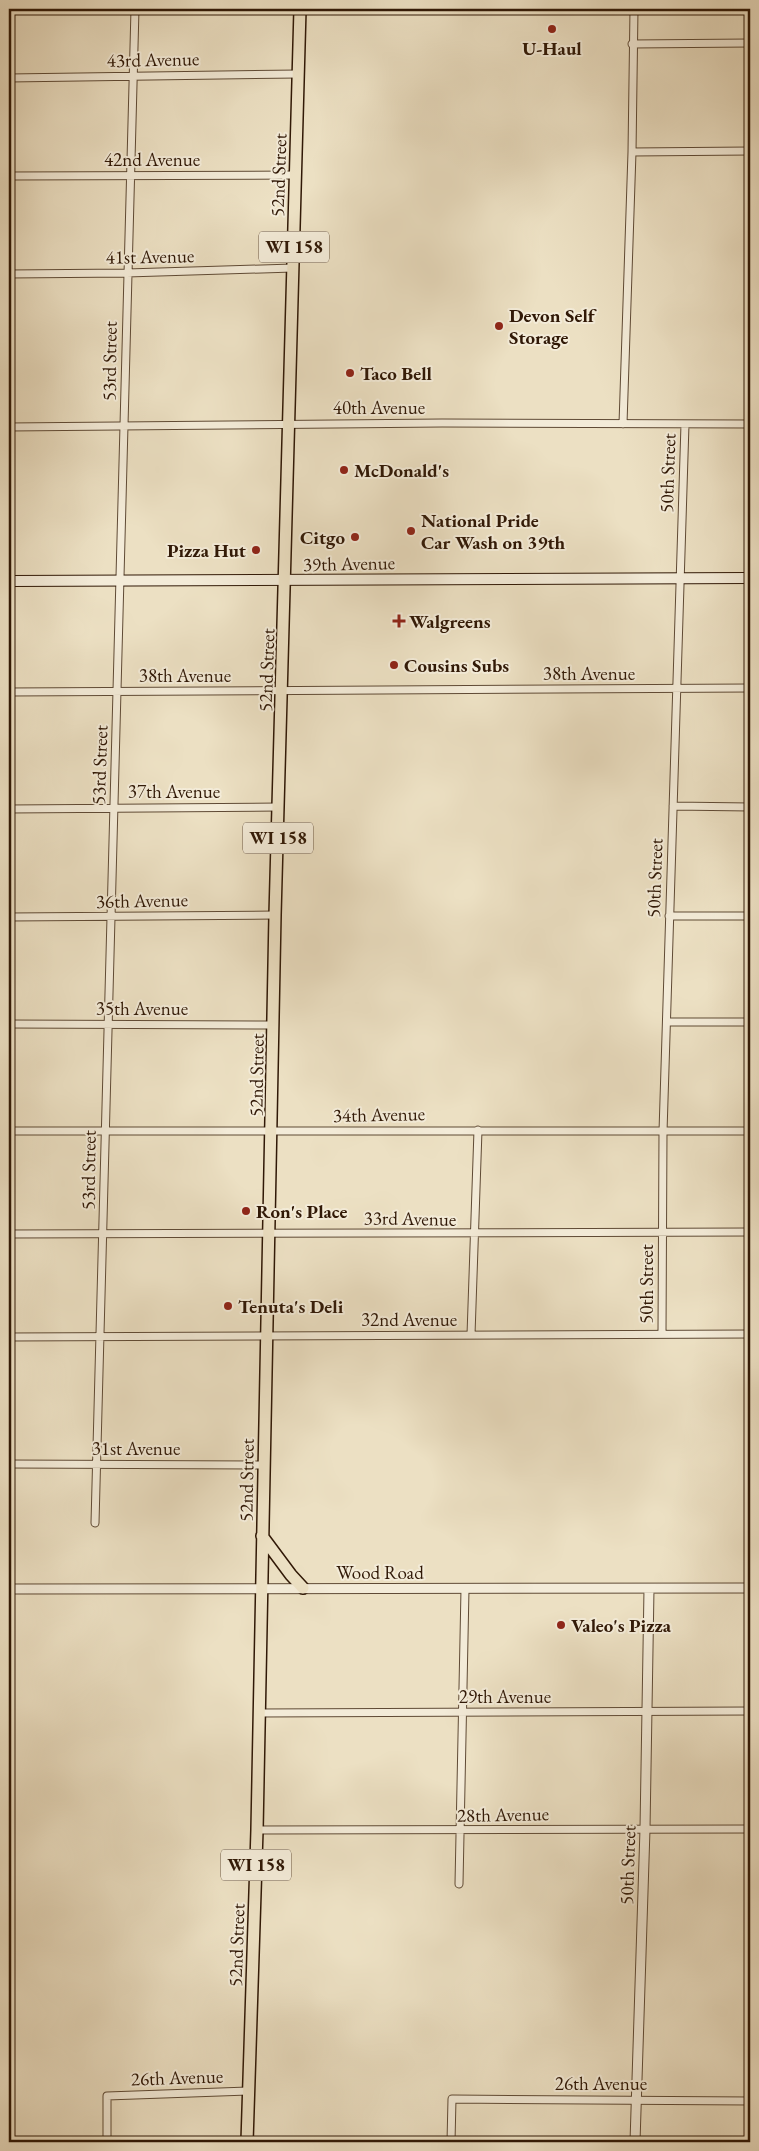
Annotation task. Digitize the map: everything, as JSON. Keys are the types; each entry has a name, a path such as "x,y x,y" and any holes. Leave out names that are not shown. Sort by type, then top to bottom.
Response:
{"main road":[{"name":"52nd Street","path":"246,2142 257,1830 275,915 283,692 300,9"},
{"name":"39th Avenue","path":"9,581 750,578"},
{"path":"262,1536 291,1575 304,1588"}],"street":[{"name":"53rd Street","path":"95,1523 104,1130 110,1024 134,9"},
{"path":"623,424 632,152 632,44 634,9"},
{"path":"632,44 750,43"},
{"name":"43rd Avenue","path":"9,78 298,74"},
{"path":"632,152 750,151"},
{"name":"42nd Avenue","path":"9,176 130,174 296,175"},
{"name":"41st Avenue","path":"9,274 293,268"},
{"name":"40th Avenue","path":"9,427 289,424 750,424"},
{"name":"50th Street","path":"662,1334 663,1132 685,424"},
{"name":"38th Avenue","path":"9,692 750,688"},
{"path":"673,806 750,807"},
{"name":"37th Avenue","path":"9,809 279,807"},
{"name":"36th Avenue","path":"9,917 275,915"},
{"path":"670,916 750,916"},
{"path":"667,1022 750,1022"},
{"name":"35th Avenue","path":"9,1024 274,1025"},
{"path":"472,1334 478,1130"},
{"name":"34th Avenue","path":"9,1131 750,1131"},
{"name":"33rd Avenue","path":"9,1234 269,1233 475,1235 750,1232"},
{"name":"32nd Avenue","path":"9,1337 750,1334"},
{"name":"31st Avenue","path":"9,1464 264,1465"},
{"name":"Wood Road","path":"9,1589 261,1587 465,1589 750,1588"},
{"path":"459,1884 465,1589"},
{"name":"50th Street","path":"635,2142 645,1829 649,1589"},
{"name":"29th Avenue","path":"259,1713 750,1711"},
{"name":"28th Avenue","path":"257,1830 750,1829"},
{"name":"26th Avenue","path":"107,2142 107,2096 248,2091"},
{"name":"26th Avenue","path":"451,2142 452,2099 750,2101"}],"place":[{"name":"U-Haul","path":"552,29"},
{"name":"Devon Self Storage","path":"499,326"},
{"name":"Taco Bell","path":"350,373"},
{"name":"McDonald's","path":"344,470"},
{"name":"National Pride Car Wash on 39th","path":"411,531"},
{"name":"Citgo","path":"355,537"},
{"name":"Pizza Hut","path":"256,550"},
{"name":"Walgreens","path":"399,621"},
{"name":"Cousins Subs","path":"394,665"},
{"name":"Ron's Place","path":"246,1211"},
{"name":"Tenuta's Deli","path":"228,1306"},
{"name":"Valeo's Pizza","path":"561,1625"}]}
